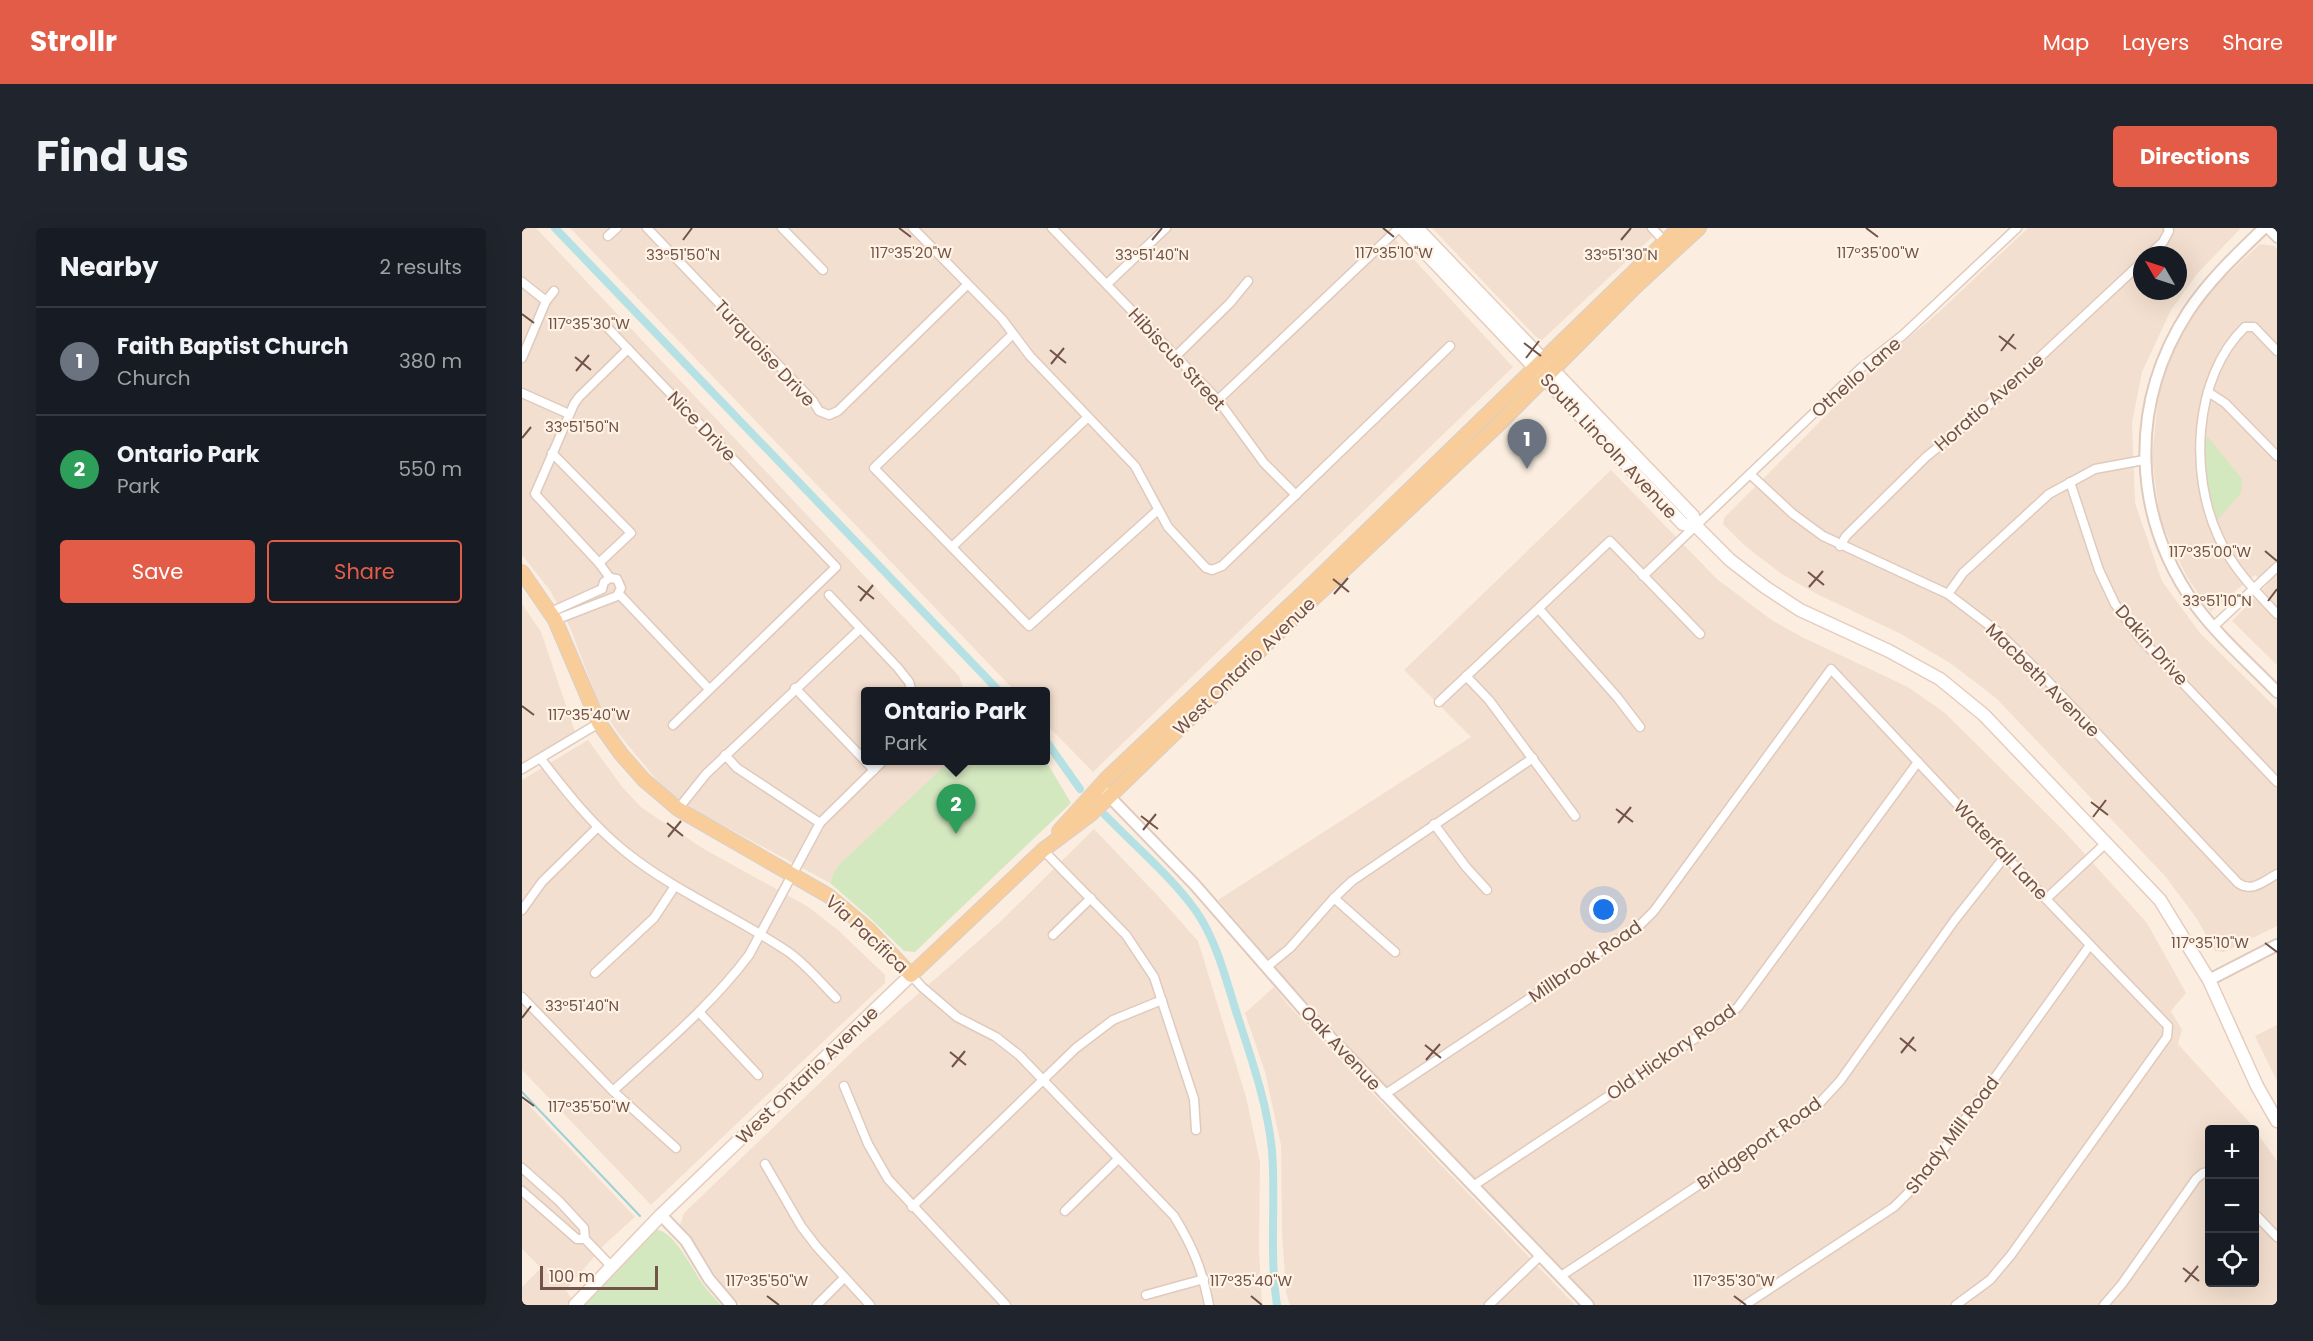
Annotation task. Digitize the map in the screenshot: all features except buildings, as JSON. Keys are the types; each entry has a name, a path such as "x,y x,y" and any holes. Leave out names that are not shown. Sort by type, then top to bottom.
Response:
{"main road":[{"name":"South Lincoln Avenue","path":"1400,228 1693,516 1696,527 1730,560 1800,610 1889,651 1940,678 1984,715 2160,900 2209,980 2257,1086 2277,1121"},
{"name":"South Lincoln Avenue","path":"1417,228 1539,364"},
{"name":"West Ontario Avenue","path":"1043,850 1091,814 1549,374 1634,288 1670,247 1679,228"},
{"name":"West Ontario Avenue","path":"574,1305 661,1215 1043,850 1099,786 1305,591 1539,364 1670,247 1699,228"},
{"name":"Via Pacifica","path":"522,572 553,616 599,723 621,754 644,780 678,809 829,896 868,929 911,975"}],"street":[{"path":"608,237 617,228"},
{"name":"Turquoise Drive","path":"647,228 813,401 819,411 829,415 838,411 967,285"},
{"path":"782,228 823,270"},
{"path":"913,228 1002,319 1030,356 1135,466 1168,527 1206,568 1212,570 1222,566 1450,346"},
{"name":"Hibiscus Street","path":"1052,228 1218,400 1264,463 1296,495"},
{"path":"1107,284 1166,228"},
{"path":"1218,400 1400,228"},
{"path":"1652,228 1670,247"},
{"name":"Othello Lane","path":"1643,576 1862,368 1903,335 2017,228"},
{"path":"2277,238 2266,228 2227,264 2188,312 2170,345 2156,380 2145,435 2144,460 2152,516 2162,544 2181,582 2213,627 2277,692"},
{"path":"2159,246 2168,230"},
{"name":"Horatio Avenue","path":"1840,546 1846,536 1926,456 1979,414 2133,270"},
{"path":"1176,356 1230,303 1248,281"},
{"path":"522,282 546,301"},
{"path":"522,358 546,301 554,291"},
{"name":"Nice Drive","path":"607,327 836,567 709,689"},
{"path":"2277,351 2254,327 2245,327 2237,335 2224,356 2208,392 2202,420 2200,448 2205,499 2219,539 2253,589 2277,614"},
{"path":"1013,334 874,468 1029,626 1158,510"},
{"path":"553,616 615,596 621,588 619,582 610,578 599,563 534,494 569,414 579,397 628,349"},
{"path":"2208,392 2225,403 2277,456"},
{"path":"522,393 569,414"},
{"path":"952,547 1088,417"},
{"path":"552,453 631,533 599,563"},
{"path":"1948,594 1963,573 2049,494 2095,469 2144,460"},
{"name":"Macbeth Avenue","path":"1750,474 1792,514 1840,546 1948,594 1998,632 2044,677 2238,883 2247,888 2253,887 2277,874"},
{"name":"Dakin Drive","path":"2070,483 2099,570 2115,604 2139,637 2277,782"},
{"path":"1439,702 1610,541 1700,634"},
{"path":"2213,627 2277,567"},
{"path":"610,578 604,582 602,589 604,595 615,596 709,689 673,724"},
{"path":"553,616 602,589"},
{"path":"829,595 898,668 910,687"},
{"path":"1539,609 1617,697 1640,727"},
{"path":"678,809 706,774 725,755 860,629"},
{"name":"Waterfall Lane","path":"1831,669 2168,1026 2167,1036 2011,1255 1990,1280 1956,1305"},
{"name":"Millbrook Road","path":"1384,1095 1640,925 1654,911 1831,669"},
{"path":"1466,676 1489,700 1575,816"},
{"path":"795,688 861,757"},
{"path":"522,769 599,723"},
{"path":"725,755 744,773 820,823"},
{"path":"1268,966 1303,934 1334,898 1359,876 1533,758"},
{"path":"541,759 575,803 628,854 675,886 789,952 836,998"},
{"name":"Old Hickory Road","path":"1473,1186 1720,1022 1738,1007 1918,762"},
{"path":"868,765 874,771"},
{"path":"613,1091 699,1012 735,975 749,955 820,823 879,765"},
{"name":"Oak Avenue","path":"1099,786 1195,885 1304,1010 1384,1095 1588,1305"},
{"path":"1434,824 1466,867 1488,890"},
{"path":"522,910 542,882 598,827"},
{"path":"2046,899 2106,843"},
{"path":"1043,850 1126,935 1154,977 1194,1099 1196,1130"},
{"name":"Bridgeport Road","path":"1561,1276 1815,1108 1840,1081 1954,921 2006,855"},
{"path":"595,973 654,918 675,886"},
{"path":"1053,935 1091,898"},
{"path":"1334,898 1395,952"},
{"name":"Shady Mill Road","path":"1745,1305 1894,1207 1923,1178 2090,945"},
{"path":"2209,980 2277,945"},
{"name":"Via Pacifica","path":"911,975 957,1017 996,1037 1019,1055 1174,1216 1192,1246 1204,1279 1209,1305"},
{"path":"522,997 613,1091 676,1148"},
{"path":"912,1207 1076,1048 1113,1020 1162,1000"},
{"path":"699,1012 758,1075"},
{"path":"844,1086 868,1144 888,1179 1006,1305"},
{"path":"1065,1211 1118,1159"},
{"path":"765,1164 801,1226 844,1278 870,1305"},
{"path":"522,1168 559,1201 584,1228 585,1239 611,1266"},
{"path":"2104,1305 2122,1284 2196,1179 2205,1172"},
{"path":"522,1191 577,1239 585,1239"},
{"path":"661,1215 686,1241 709,1279 730,1305"},
{"path":"2259,1218 2277,1237"},
{"path":"1489,1305 1541,1255"},
{"path":"817,1305 844,1278"},
{"path":"1146,1295 1204,1279"}],"shaded area":[{"path":"522,228 536,228 959,676 963,687 861,687 861,765 944,765 833,874 830,883 704,815 664,789 618,733 599,704 569,625 549,589 522,555"},
{"path":"570,228 1385,228 1513,367 1093,772 1050,728 1050,687 1011,687"},
{"path":"1432,228 1662,228 1542,340 1536,337"},
{"path":"2028,228 2241,228 2197,274 2187,288 2187,246 2133,246 2133,300 2178,300 2171,310 2142,372 2132,423 2135,503 2162,581 2200,633 2277,709 2277,926 2224,952 2215,951 2197,919 2165,876 1996,698 1950,663 1901,634 1783,575 1744,545 1723,524 1725,517 1874,367 1938,313"},
{"path":"2260,244 2274,246 2277,249 2277,665 2232,621 2267,585 2255,575 2211,611 2206,606 2186,575 2160,520 2152,457 2160,380 2185,327 2215,286"},
{"path":"1611,470 1717,579 1773,621 1908,687 1945,713 2064,831 2147,923 2186,993 2171,1011 2182,1030 2178,1044 2251,1125 2205,1125 2205,1287 2259,1287 2259,1136 2277,1161 2277,1305 1596,1305 1294,989 1218,900 1471,737 1404,670"},
{"path":"522,604 541,632 575,732 522,762"},
{"path":"588,740 623,788 642,808 704,849 807,906 838,930 885,975 885,983 651,1205 522,1070 522,780"},
{"path":"1094,829 1198,941 1246,1097 1260,1162 1259,1249 1262,1305 741,1305 721,1284 696,1244 680,1225 684,1213 854,1050 999,923"},
{"path":"1274,987 1290,1007 1575,1305 1290,1305 1286,1293 1282,1232 1281,1145 1265,1072 1245,1013"},
{"path":"2277,1025 2277,1081 2255,1036"},
{"path":"522,1098 635,1217 604,1245 566,1290 572,1299 566,1305 522,1305 522,1287 541,1268 522,1249"}],"green space":[{"path":"2205,437 2208,437 2242,479 2241,493 2217,520 2207,483"},
{"path":"944,765 1048,765 1071,803 915,952 904,951 830,883 840,864"},
{"path":"657,1230 671,1237 705,1287 721,1305 585,1305 625,1260"}],"waterway":[{"path":"555,228 995,687"},
{"path":"1050,747 1080,789"},
{"path":"1105,815 1186,898 1203,922 1219,958 1257,1078 1270,1132 1273,1169 1273,1267 1277,1305"},
{"path":"522,1092 640,1216"}],"place":[{"name":"Faith Baptist Church","path":"1527,469"},
{"name":"Ontario Park","path":"956,834"}]}
